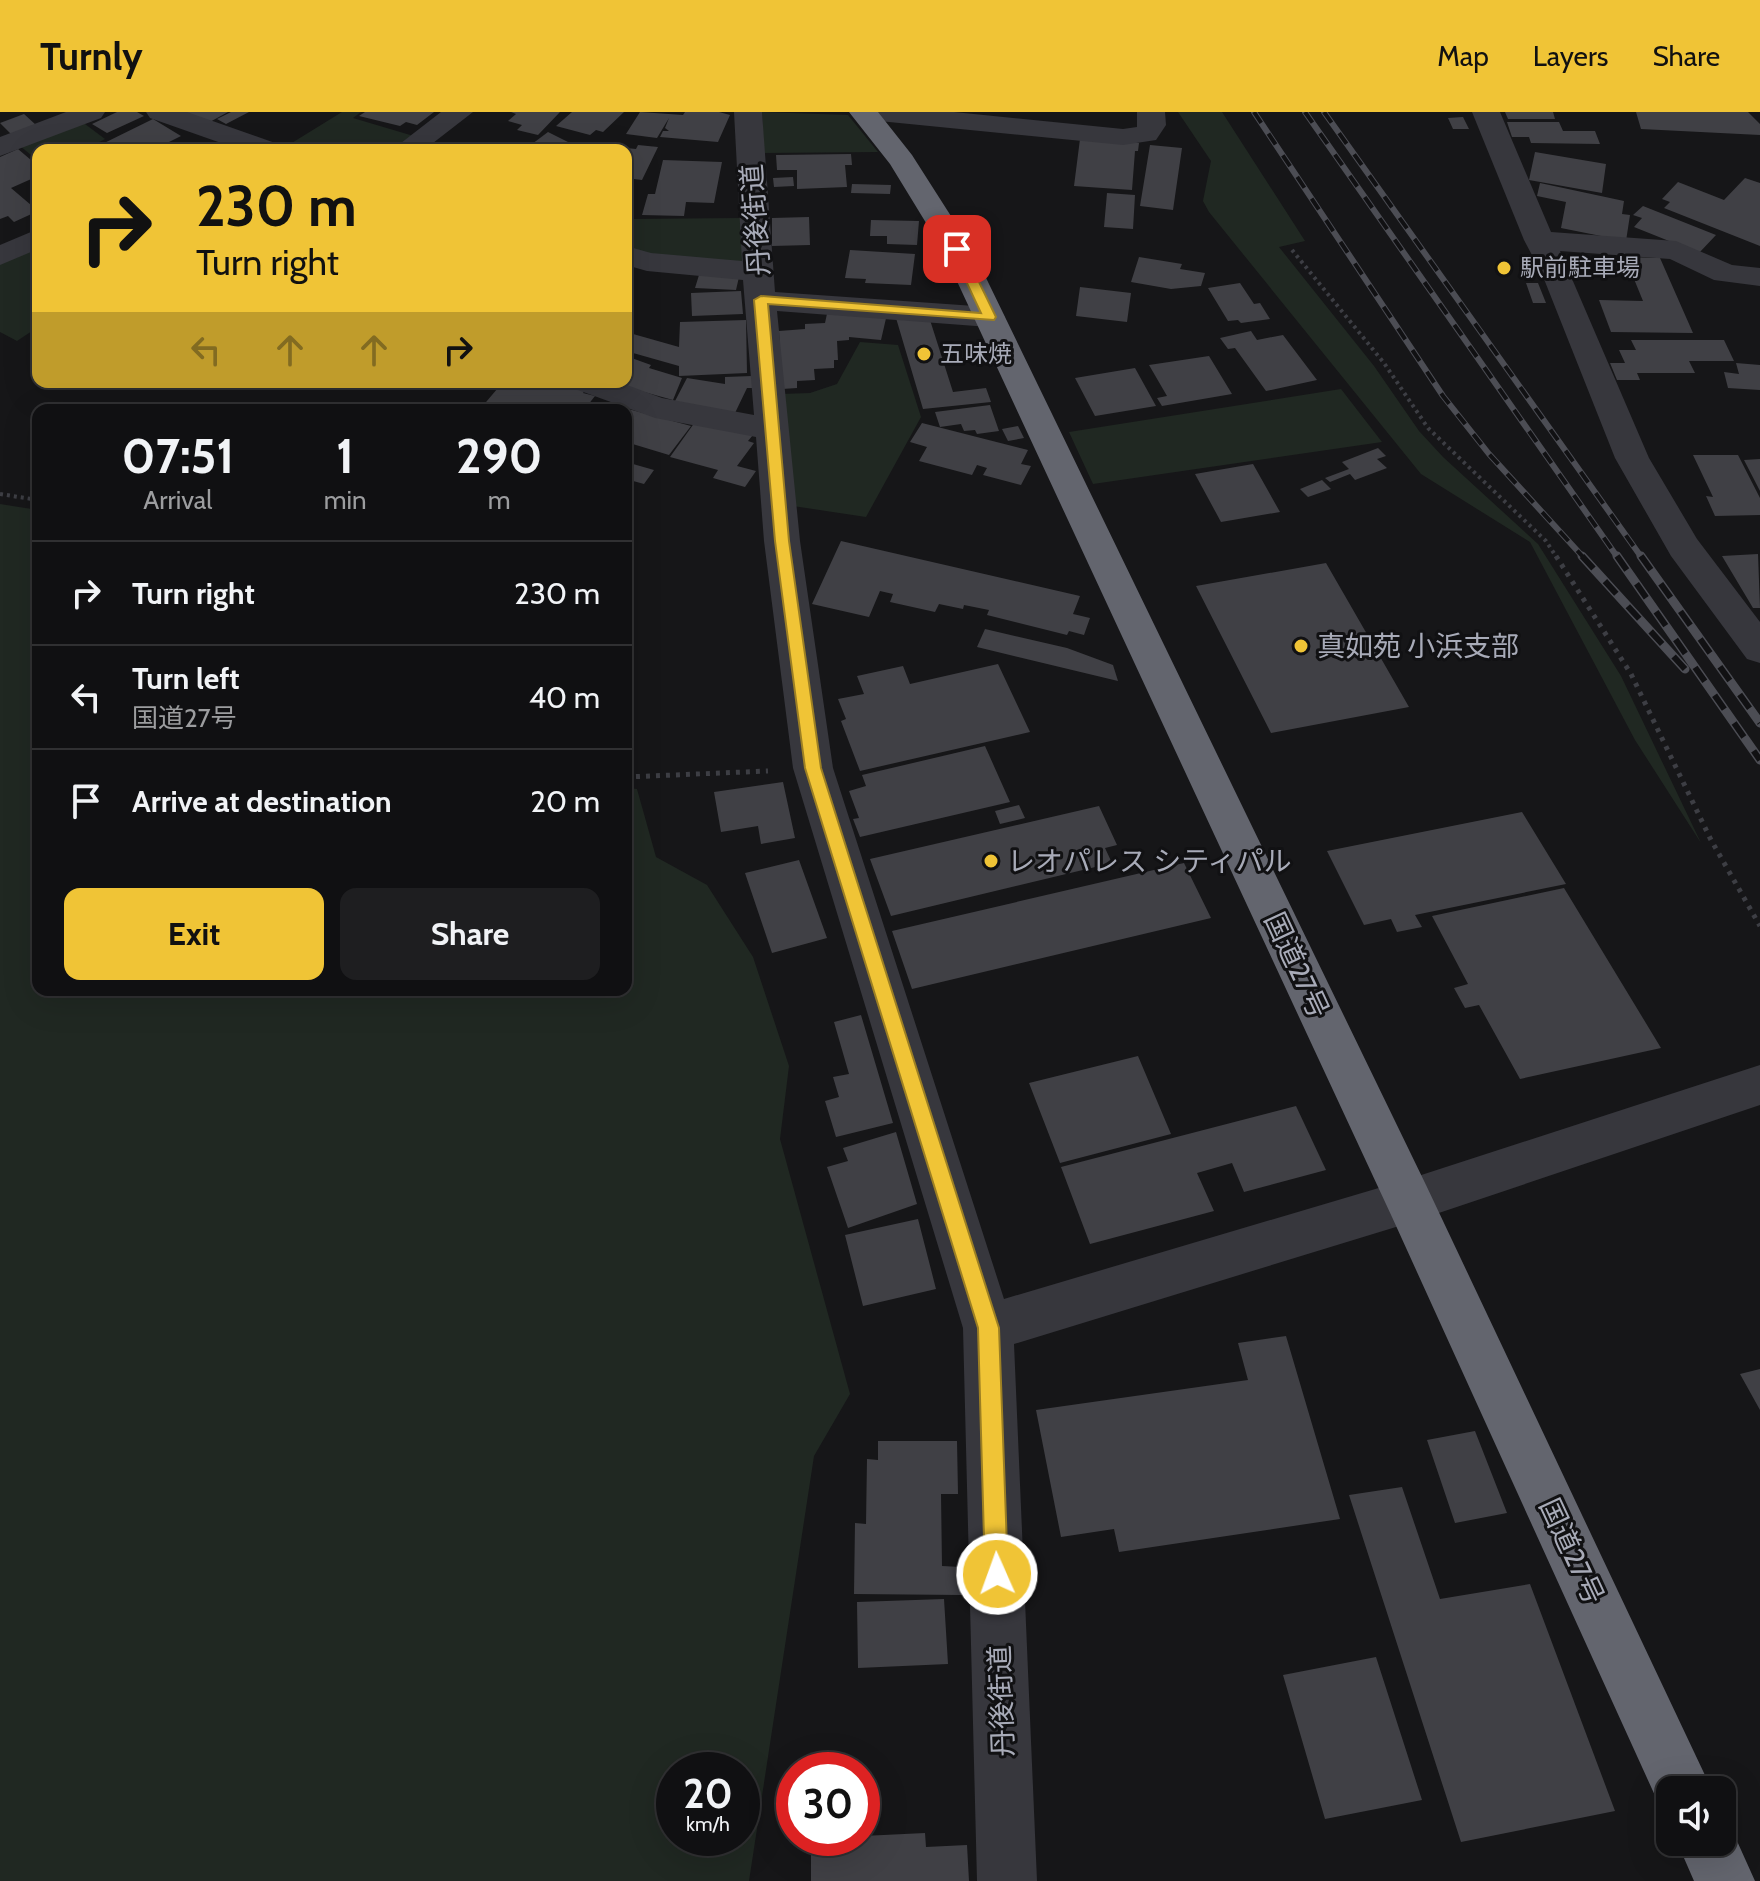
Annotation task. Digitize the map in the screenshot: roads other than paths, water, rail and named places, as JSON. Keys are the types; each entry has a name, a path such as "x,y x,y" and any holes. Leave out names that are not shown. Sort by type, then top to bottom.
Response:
{"highway":[{"name":"国道27号","path":"866,112 931,202 989,317 1409,1201 1676,1776"},
{"path":"1713,1856 1725,1881"}],"street":[{"path":"0,147 91,112"},
{"path":"160,112 239,144"},
{"path":"414,144 459,112"},
{"name":"丹後街道","path":"748,112 759,286 782,541 813,768 988,1328 1007,1881"},
{"path":"866,112 1123,137 1146,134 1152,125 1151,112"},
{"path":"1486,112 1637,469 1684,547 1760,649"},
{"path":"1539,240 1676,250 1725,273 1760,277"},
{"path":"0,256 32,241"},
{"path":"632,257 759,286 989,317"},
{"path":"603,388 655,407 772,429"},
{"path":"988,1328 1409,1201 1760,1085"}],"railway":[{"path":"1254,112 1443,396 1489,454 1584,558"},
{"path":"1305,112 1618,558"},
{"path":"1324,112 1642,558"},
{"path":"1582,556 1685,669"},
{"path":"1617,556 1760,760"},
{"path":"1641,556 1760,723"}],"place":[{"name":"駅前駐車場","path":"1504,268"},
{"name":"五味焼","path":"924,354"},
{"name":"真如苑 小浜支部","path":"1301,646"},
{"name":"レオパレス シティパル","path":"991,861"}]}
